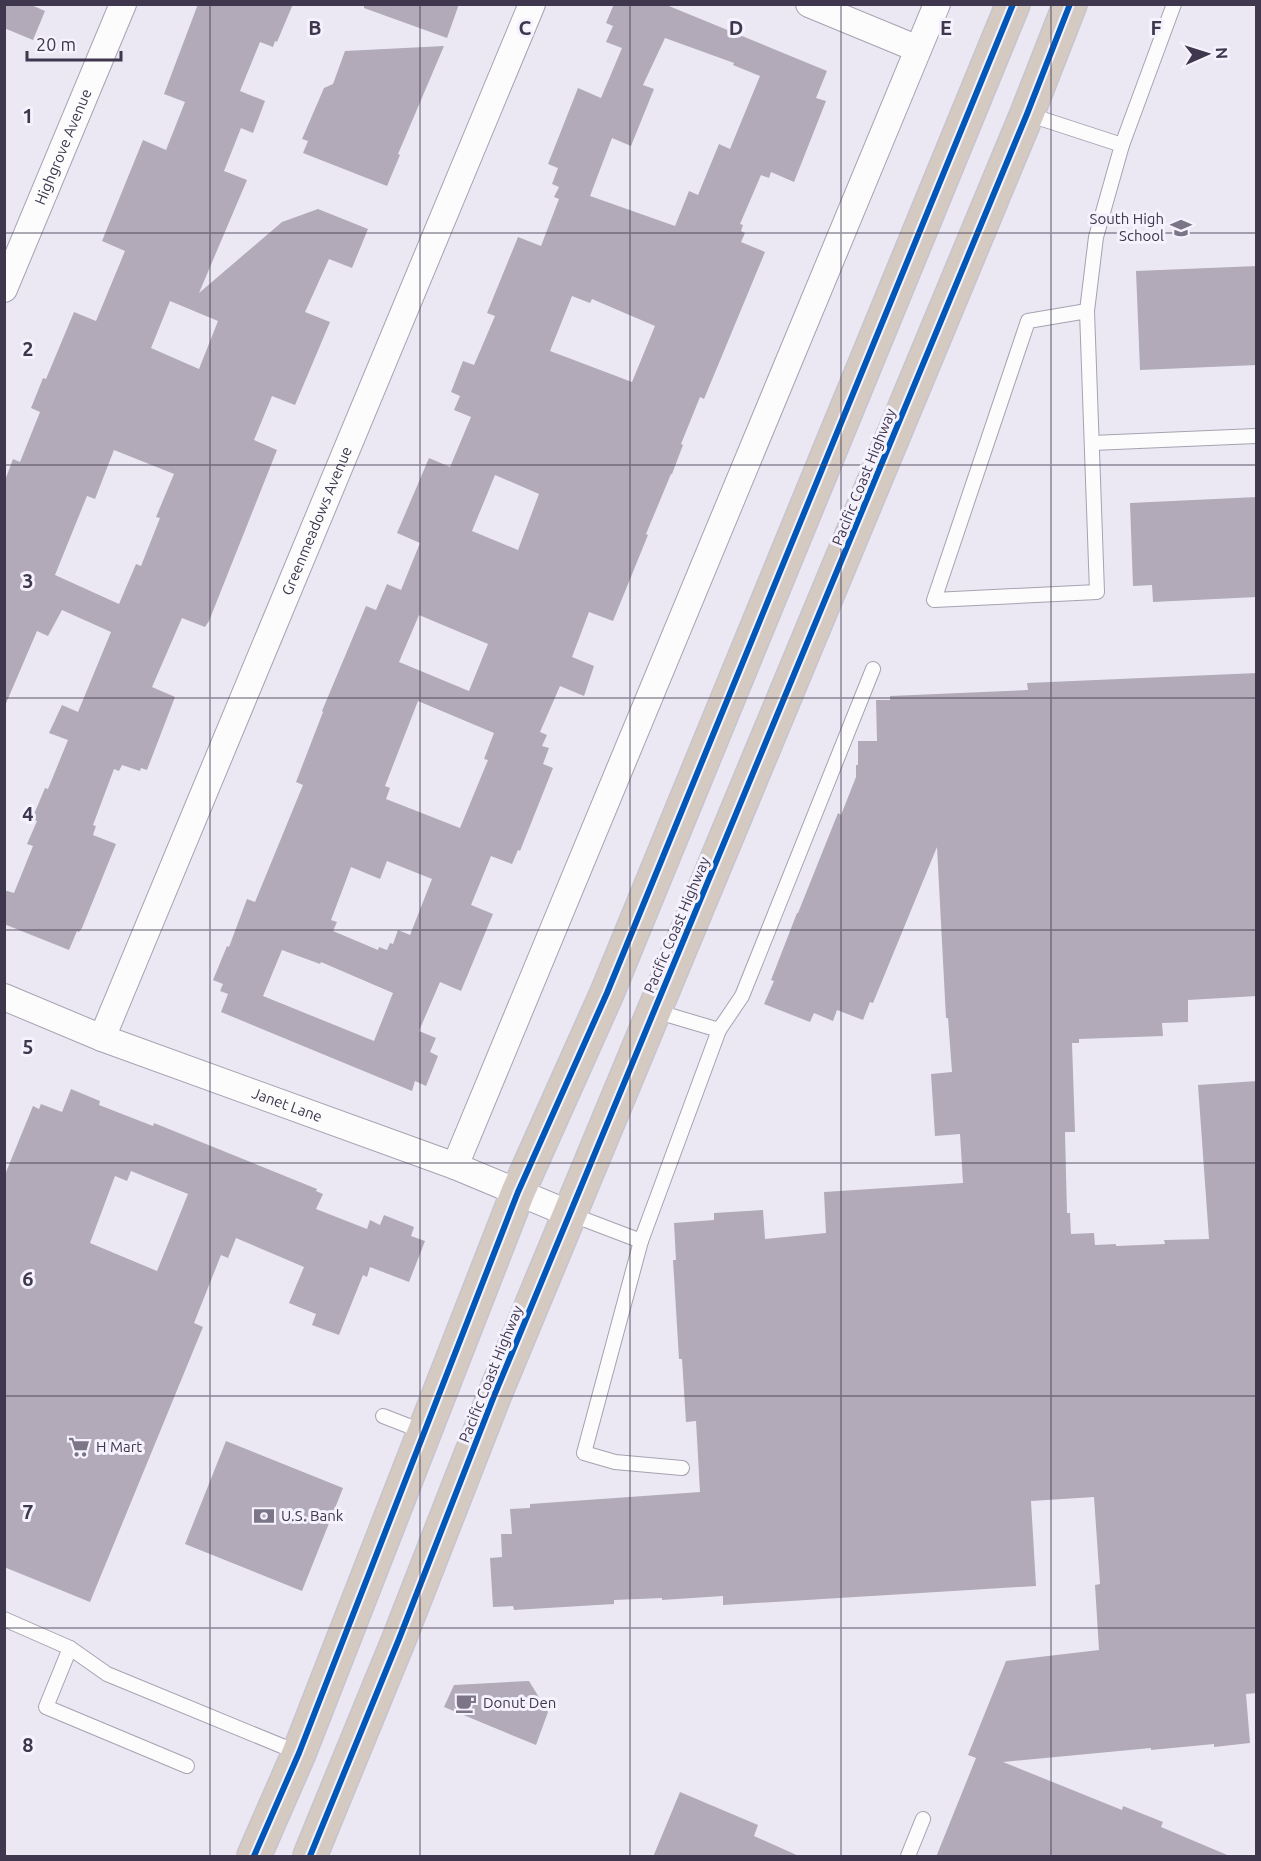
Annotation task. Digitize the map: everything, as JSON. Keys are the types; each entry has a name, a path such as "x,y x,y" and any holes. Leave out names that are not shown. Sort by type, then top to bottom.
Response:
{"highway":[{"path":"254,1857 299,1753 518,1192 607,993 1013,4"},
{"name":"Pacific Coast Highway","path":"310,1857 494,1396 1027,114 1070,4"},
{"path":"299,1753 346,1771"}],"street":[{"name":"Highgrove Avenue","path":"4,289 123,4"},
{"name":"Greenmeadows Avenue","path":"102,1038 532,4"},
{"path":"809,4 918,49"},
{"path":"454,1166 937,4"},
{"name":"Janet Lane","path":"4,997 102,1038 454,1166 570,1214"}],"lane":[{"path":"1087,311 1028,321 934,600 1097,592 1087,311 1096,237 1122,145 1174,4"},
{"path":"1027,114 1122,145"},
{"path":"1092,443 1257,436"},
{"path":"682,1468 615,1462 584,1453 641,1242 719,1030 742,996 873,669"},
{"path":"655,1011 719,1030"},
{"path":"570,1214 641,1242"},
{"path":"383,1416 424,1432"},
{"path":"4,1619 70,1648 107,1674 299,1753"},
{"path":"70,1648 46,1707 187,1766"},
{"path":"908,1857 923,1819"}],"building":[{"path":"4,4 29,4 45,11 33,40 4,28"},
{"path":"198,4 293,4 273,47 260,42 240,91 265,101 253,133 241,128 224,171 247,180 199,293 282,222 318,209 368,229 352,268 329,259 305,312 330,322 295,405 272,396 254,440 277,450 209,621 205,627 182,618 152,687 175,697 147,770 141,768 140,771 122,765 119,771 114,769 93,825 96,826 93,835 116,844 82,928 79,932 77,931 69,950 4,924 4,890 14,893 33,846 27,844 37,821 32,819 45,788 48,789 68,740 49,733 62,705 78,712 111,632 62,610 48,636 37,631 4,708 4,483 13,459 20,462 40,412 31,408 43,378 46,379 74,312 96,321 125,251 102,241 143,140 166,150 185,102 164,94","holes":["170,301 218,321 199,369 151,348","114,450 174,474 156,517 160,518 141,566 136,564 119,604 55,575 87,496 95,499"]},
{"path":"364,4 459,4 447,38 364,8"},
{"path":"614,4 664,4 827,71 816,98 826,101 794,182 771,172 769,178 761,175 740,224 743,225 741,231 745,233 741,242 765,252 704,399 700,397 613,621 589,612 572,657 594,666 584,696 560,686 540,732 547,735 542,746 549,748 543,764 553,768 520,851 518,850 512,864 491,856 471,905 493,914 461,991 440,982 419,1031 436,1038 430,1052 438,1056 426,1086 415,1081 412,1091 221,1012 228,994 220,991 223,984 213,980 227,946 229,947 247,899 255,902 303,785 296,782 322,711 366,606 376,610 387,584 401,590 420,543 397,533 429,458 450,467 471,417 454,410 460,396 451,392 463,361 474,365 495,316 487,313 518,237 541,246 559,199 554,197 559,187 552,184 558,168 548,164 578,88 601,98 622,48 606,42 613,26 606,23","holes":["665,38 734,63 733,65 760,76 730,149 719,144 698,195 689,191 675,226 590,196 612,138 631,146 654,89 643,85","572,296 590,303 592,299 655,326 632,382 550,351","495,475 539,494 518,550 472,531","419,615 488,644 469,691 399,662","418,701 494,733 484,759 488,760 460,828 386,799 390,788 385,786","387,861 432,879 410,935 398,930 393,944 390,943 387,950 379,947 378,950 333,931 337,922 331,920 351,867 380,879","282,950 320,964 321,962 393,993 374,1041 263,996"]},
{"path":"444,46 398,154 400,155 387,186 303,153 308,141 302,139 324,88 333,84 345,51"},
{"path":"1257,266 1257,365 1140,370 1136,271"},
{"path":"1257,497 1257,597 1153,602 1152,585 1133,586 1130,503"},
{"path":"1257,673 1257,996 1188,1000 1188,1022 1162,1023 1163,1036 1079,1039 1079,1043 1072,1043 1075,1132 1065,1132 1067,1213 1070,1213 1071,1234 1094,1233 1095,1245 1116,1244 1116,1246 1165,1244 1164,1240 1209,1239 1198,1085 1257,1081 1257,1693 1246,1694 1250,1743 1214,1747 1214,1744 1151,1750 1151,1748 1003,1762 1122,1810 1123,1806 1163,1822 1161,1827 1232,1857 936,1857 976,1758 968,1755 1006,1661 1099,1650 1095,1585 1100,1584 1094,1497 1031,1501 1036,1586 723,1605 723,1596 614,1600 614,1604 514,1610 513,1606 493,1607 490,1558 502,1557 501,1534 512,1534 510,1509 530,1508 530,1504 700,1492 696,1421 686,1422 682,1359 679,1359 673,1260 676,1260 674,1223 714,1220 714,1213 763,1210 765,1239 826,1233 824,1192 963,1183 960,1134 935,1136 931,1074 952,1072 948,1018 946,1018 937,847 873,1003 870,1002 863,1020 837,1010 833,1021 814,1013 810,1022 764,1004 797,913 838,813 841,815 856,777 858,741 877,741 876,700 890,700 890,696 1028,690 1027,683"},
{"path":"71,1089 100,1101 99,1105 153,1126 154,1123 317,1189 316,1191 323,1194 316,1209 367,1229 370,1220 380,1225 384,1215 414,1227 411,1236 425,1241 409,1282 370,1267 367,1277 363,1275 339,1335 312,1325 316,1314 289,1303 304,1267 236,1238 228,1258 221,1255 194,1323 203,1327 90,1602 4,1567 4,1177 33,1106 39,1109 41,1104 62,1112","holes":["131,1171 188,1194 157,1271 90,1243 115,1176 127,1181"]},
{"name":"U.S. Bank","path":"226,1441 343,1488 302,1591 185,1544"},
{"path":"529,1681 548,1712 536,1745 444,1707 454,1685"},
{"path":"680,1792 758,1825 754,1836 801,1857 653,1857"}],"cycle path":[{"path":"254,1856 299,1753 518,1192 607,993 1013,4"},
{"path":"310,1856 399,1639 494,1396 1027,114 1070,4"}],"place":[{"name":"South High School","path":"1181,228"},
{"name":"H Mart","path":"79,1447"},
{"name":"U.S. Bank","path":"264,1516"},
{"name":"Donut Den","path":"466,1703"}]}
